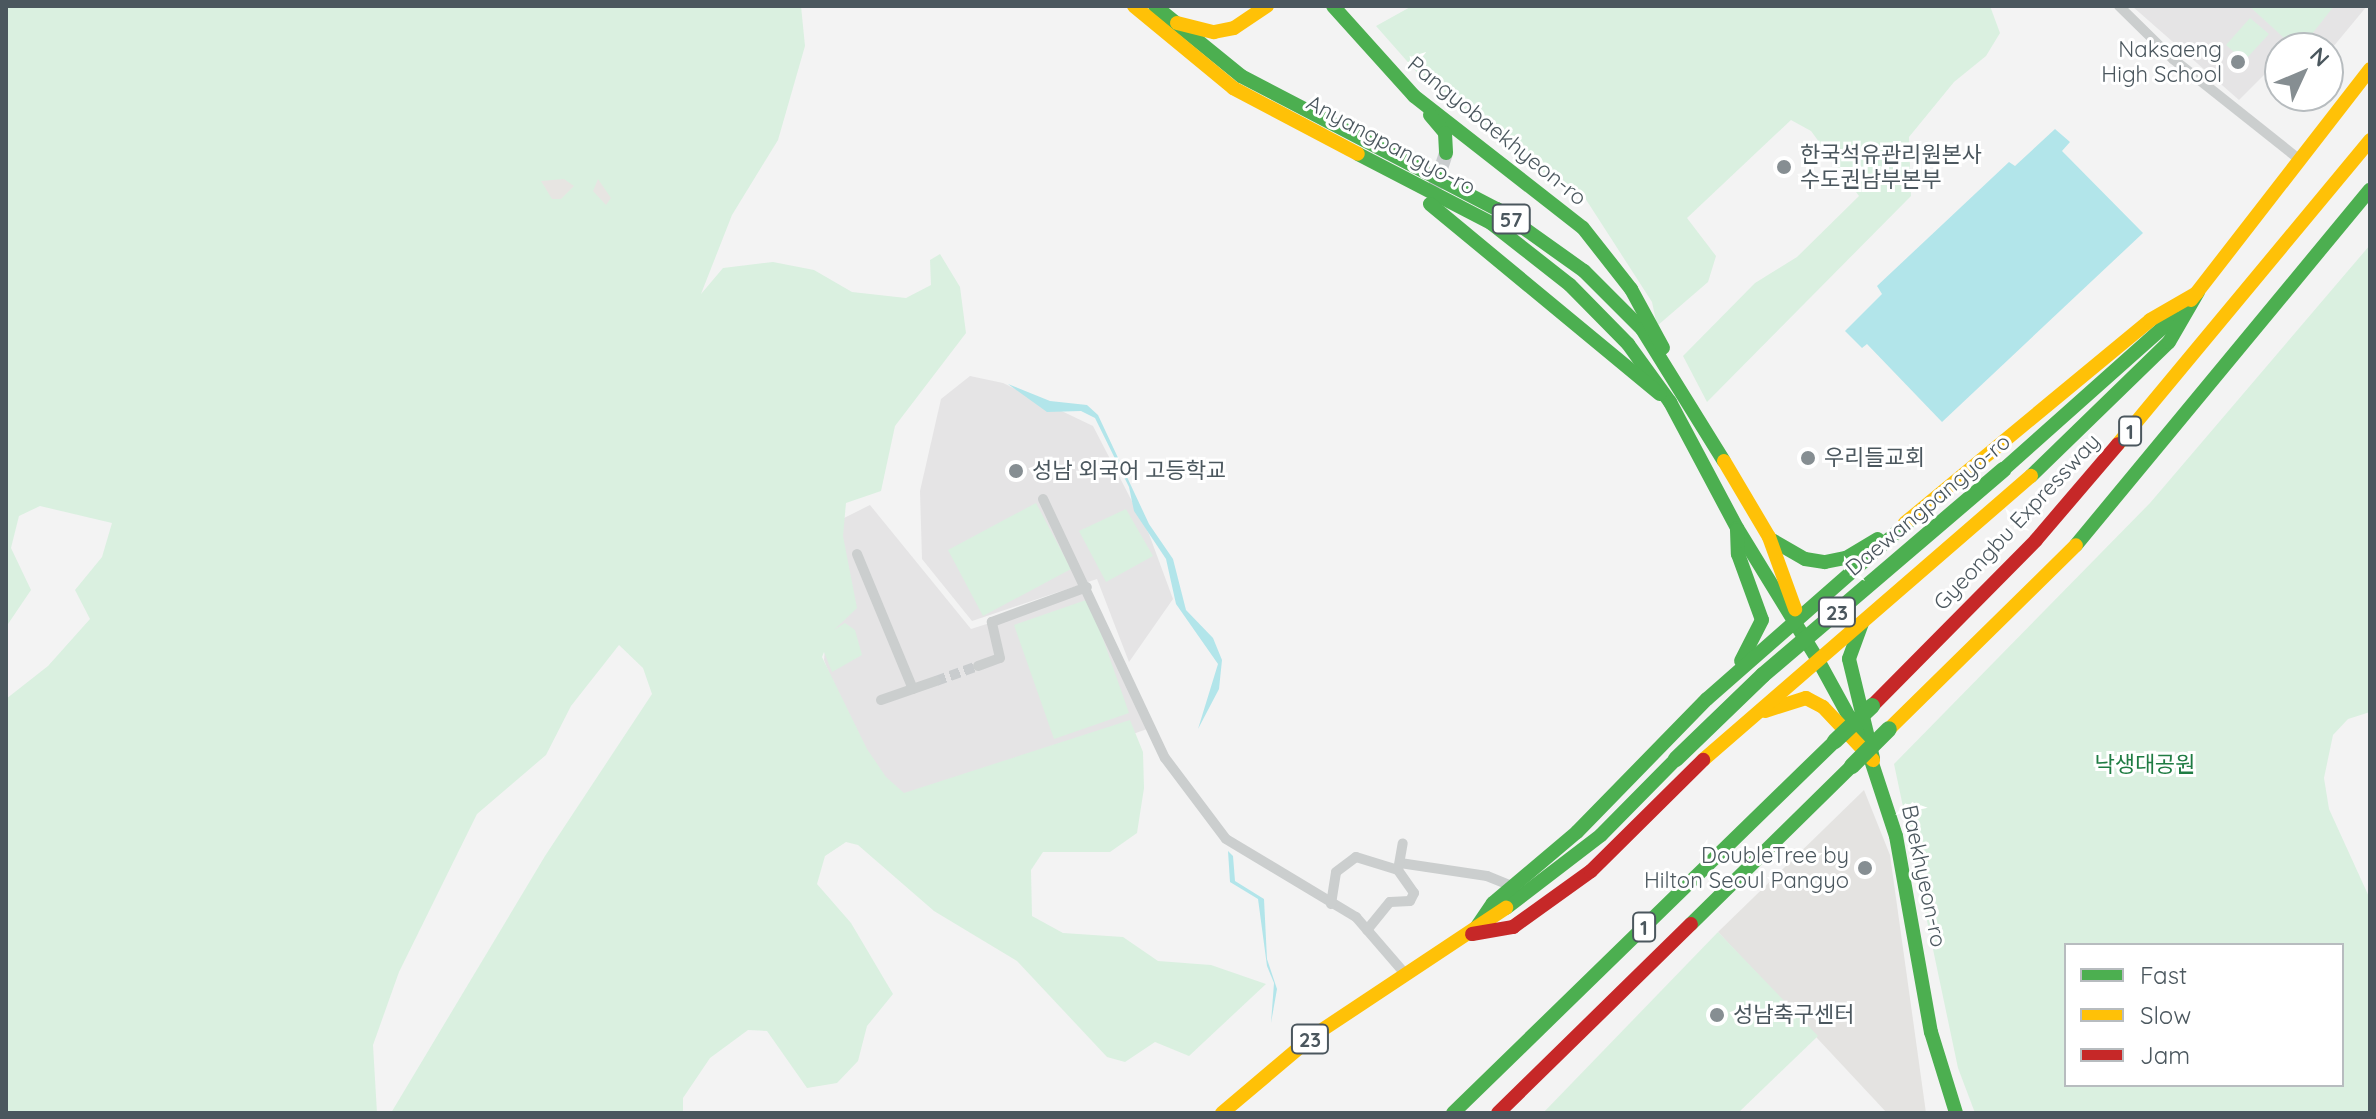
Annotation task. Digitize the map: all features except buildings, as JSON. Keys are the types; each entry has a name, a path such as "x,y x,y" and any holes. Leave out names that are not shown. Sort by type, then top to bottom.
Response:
{"main road":[{"name":"Anyangpangyo-ro","path":"1134,6 1233,88 1491,223 1570,285 1628,344 1670,402 1737,528 1797,619 1818,660"},
{"name":"Anyangpangyo-ro","path":"1155,6 1241,76 1497,209 1584,271 1642,329 1769,537 1787,578 1797,619"},
{"path":"1171,21 1214,32 1234,28 1267,6"},
{"name":"Pangyobaekhyeon-ro","path":"1333,6 1414,96 1559,205 1602,250 1667,354 1671,379"},
{"name":"Daewangpangyo-ro","path":"1222,1113 1303,1043 1472,934 1577,856 1763,675 2141,351 2198,292 2370,69"},
{"path":"1414,96 1445,133 1446,153 1456,141 1472,139"},
{"name":"Gyeongbu Expressway","path":"1453,1113 1872,706 2036,540 2269,268 2370,140"},
{"name":"1","path":"1498,1113 2060,564 2370,190"},
{"path":"1430,204 1458,232 1529,281 1670,402"},
{"name":"Daewangpangyo-ro","path":"1472,934 1513,927 1548,905 1591,871 1736,727 2077,437 2169,342 2198,292"},
{"name":"57","path":"1769,537 1784,550 1825,562 1846,558 1913,518 2150,320 2198,292"},
{"name":"Daewangpangyo-ro","path":"1472,934 1493,903 1577,832 1707,699 1913,518"},
{"path":"1707,699 1741,660 1762,620 1757,595 1738,554 1737,528"},
{"path":"1864,619 1849,659 1855,706 1873,760"},
{"name":"Baekhyeon-ro","path":"1818,660 1873,760 1896,836 1931,1032 1956,1113"},
{"path":"1736,727 1775,705 1806,698 1823,707 1873,760"}],"street":[{"path":"2119,6 2173,59 2300,160"},
{"path":"1043,499 1165,758 1226,839 1356,917 1406,975"},
{"path":"857,554 913,689"},
{"path":"978,666 1000,658 992,622 1087,587"},
{"path":"881,700 936,681"},
{"path":"1367,930 1390,902 1410,901 1414,893 1399,867 1403,843"},
{"path":"1331,904 1336,872 1356,857 1399,867 1487,876 1514,887"}],"shaded area":[{"name":"Naksaeng High School","path":"2132,6 2367,6 2344,34 2264,32 2264,75 2239,100"},
{"path":"970,376 1003,383 1093,426 1149,534 1173,599 1129,662 1097,579 972,621 922,559 920,491 941,399"},
{"path":"870,505 971,629 1087,592 1150,728 886,821 824,660 836,522"},
{"path":"1864,790 1890,855 1926,1113 1887,1113 1718,932"}],"green space":[{"path":"6,6 801,6 805,46 778,140 732,215 701,294 723,268 773,262 814,270 852,292 906,298 931,285 930,260 940,254 960,287 966,333 895,426 881,491 846,503 843,536 857,608 834,630 845,623 855,630 862,655 832,672 824,652 822,657 867,749 886,777 904,793 1130,720 1143,752 1144,788 1137,833 1110,852 1043,852 1031,870 1032,916 1063,933 1123,937 1158,961 1211,965 1266,984 1189,1056 1155,1042 1125,1062 1107,1057 1017,961 934,911 858,845 846,842 825,856 817,884 851,923 893,994 867,1026 858,1061 837,1083 807,1088 767,1031 748,1030 710,1058 683,1098 683,1113 391,1113 545,856 652,694 643,668 619,645 571,706 546,755 477,814 399,972 373,1045 377,1113 6,1113 6,699 48,666 90,619 75,590 102,557 112,523 40,506 19,516 11,548 31,590 6,627"},
{"path":"1412,6 1990,6 2000,33 1986,56 1954,82 1909,137 1911,196 1707,402 1683,356 1755,283 1797,257 1859,196 1811,131 1791,120 1687,218 1716,256 1708,282 1657,326 1652,302 1585,198 1534,169 1496,132 1421,77 1376,26"},
{"path":"2249,6 2334,6 2314,32 2277,32"},
{"path":"2250,18 2267,32 2264,32 2264,39 2244,61 2226,45"},
{"name":"낙생대공원","path":"2370,245 2370,712 2348,719 2333,735 2324,778 2329,809 2370,899 2370,1113 1975,1113 1958,1068 1894,764 2150,503"},
{"path":"1036,503 1071,569 983,616 948,550"},
{"path":"1126,509 1153,556 1106,582 1079,531"},
{"path":"1089,599 1129,713 1054,739 1014,625"},
{"name":"성남축구센터","path":"1718,932 1818,1036 1738,1113 1543,1113"}],"sand":[{"path":"564,179 574,186 561,199 552,199 541,181"},
{"path":"598,179 611,198 606,205 593,191"}],"water":[{"path":"2055,129 2070,142 2062,151 2143,233 1942,422 1867,344 1862,348 1845,331 1882,294 1877,286 2009,162 2015,166"},
{"path":"1008,384 1050,401 1087,405 1098,415 1149,524 1173,559 1186,610 1213,638 1222,660 1219,689 1198,729 1218,664 1176,604 1166,559 1134,511 1129,487 1095,418 1081,411 1047,412"},
{"path":"1228,851 1233,856 1235,881 1264,899 1267,959 1277,989 1271,1023 1274,983 1267,966 1258,899 1230,882"}],"tunnel":[{"path":"1435,187 1446,153"},
{"path":"936,681 978,666"}],"traffic: fast":[{"path":"1155,6 1241,76 1497,209 1584,271 1642,329 1724,461"},
{"path":"1333,6 1414,96 1583,228 1631,289 1663,348"},
{"path":"1430,115 1445,133 1446,153"},
{"path":"1358,154 1491,223 1570,285 1628,344 1670,402 1737,528 1818,660"},
{"path":"2076,545 2370,190"},
{"path":"1430,204 1660,394"},
{"path":"2031,476 2169,342 2198,292"},
{"path":"2003,470 2175,317"},
{"path":"1676,759 1763,675 2003,470"},
{"path":"1472,934 1493,903 1577,832 1707,699 1913,518"},
{"path":"1737,530 1738,554 1762,620 1741,661"},
{"path":"1772,540 1805,559 1825,562 1846,558 1878,539"},
{"path":"1862,623 1849,659 1873,758"},
{"path":"1818,660 1858,733"},
{"path":"1835,741 1872,706"},
{"path":"1852,766 1889,729"},
{"path":"1453,1113 1835,741"},
{"path":"1868,751 1896,836 1931,1032 1956,1113"},
{"path":"1506,908 1601,835 1676,759"},
{"path":"1691,924 1852,766"}],"traffic: slow":[{"path":"1134,6 1233,88 1358,154"},
{"path":"1177,23 1214,32 1234,28 1267,6"},
{"path":"2191,300 2370,69"},
{"path":"2118,444 2370,140"},
{"path":"1905,523 2150,320 2197,293"},
{"path":"1724,461 1769,537 1795,609"},
{"path":"1703,760 2031,476"},
{"path":"1889,729 2076,545"},
{"path":"1765,711 1806,698 1823,707 1873,760"},
{"path":"1222,1113 1313,1036 1506,908"}],"traffic: jam":[{"path":"1872,706 2036,540 2118,444"},
{"path":"1472,934 1513,927 1591,871 1703,760"},
{"path":"1498,1113 1691,924"}],"place":[{"name":"Naksaeng High School","path":"2238,62"},
{"name":"한국석유관리원본사 수도권남부본부","path":"1784,167"},
{"name":"우리들교회","path":"1808,458"},
{"name":"성남 외국어 고등학교","path":"1016,471"},
{"name":"DoubleTree by Hilton Seoul Pangyo","path":"1865,868"},
{"name":"성남축구센터","path":"1717,1015"}]}
